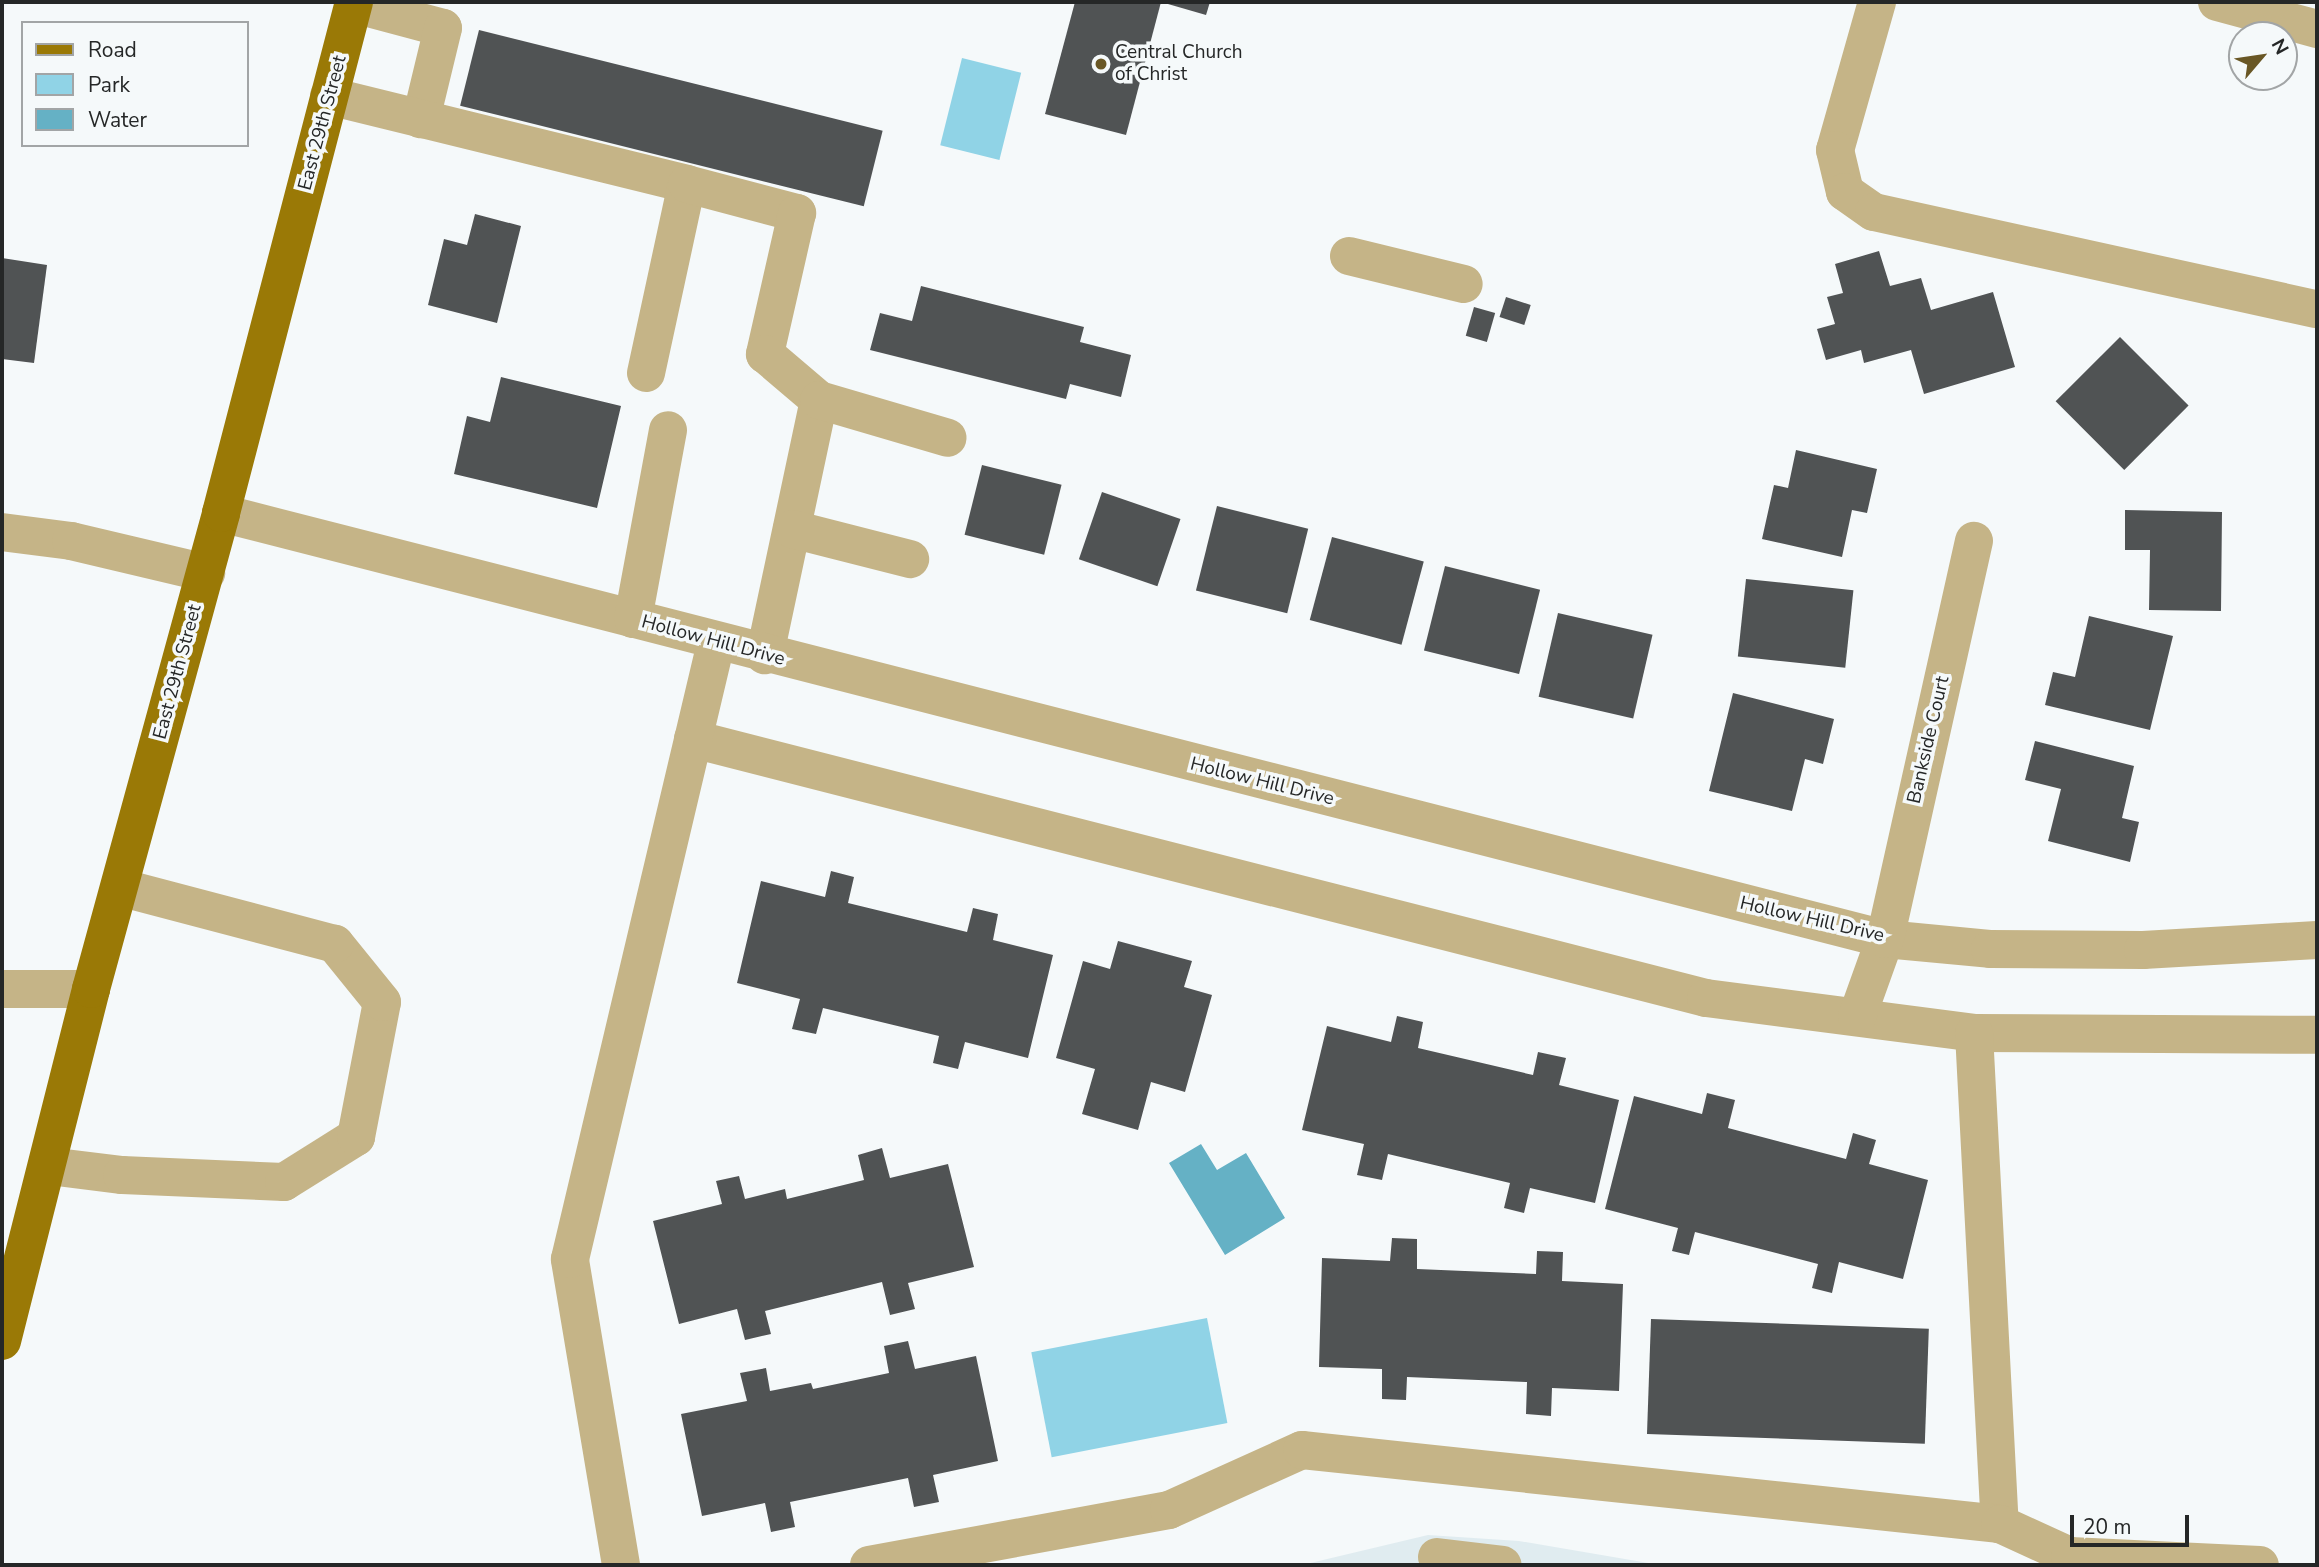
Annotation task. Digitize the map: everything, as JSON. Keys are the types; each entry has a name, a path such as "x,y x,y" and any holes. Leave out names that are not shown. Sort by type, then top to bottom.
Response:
{"main road":[{"name":"East 29th Street","path":"2,1341 50,1166 91,989 222,513 354,3"}],"street":[{"path":"1877,2 1835,150 1845,192 1874,212 2317,309"},
{"path":"2217,2 2317,29"},
{"path":"354,3 443,29 421,119"},
{"path":"330,96 797,213 765,354 819,400 948,438"},
{"path":"646,373 687,184"},
{"path":"1349,256 1464,284"},
{"path":"765,655 819,400"},
{"path":"633,619 668,430"},
{"name":"Hollow Hill Drive","path":"222,513 716,643 1885,939 1990,949 2143,950 2317,940"},
{"path":"792,529 910,559"},
{"path":"2,532 71,541 205,573"},
{"name":"Bankside Court","path":"1857,1017 1885,939 1974,541"},
{"path":"621,1565 570,1259 716,643"},
{"path":"693,739 1706,998 1974,1033 2317,1035"},
{"path":"50,1166 122,1175 284,1182 356,1137 382,1002 335,944 119,887"},
{"path":"2,989 91,989"},
{"path":"1974,1033 2000,1524"},
{"path":"869,1565 1169,1510 1302,1451 2000,1524 2070,1556 2260,1565"},
{"path":"1437,1557 1503,1565"}],"shaded area":[{"path":"1428,1535 1519,1541 1660,1565 1302,1565"}],"green space":[{"path":"962,58 1021,73 999,160 940,145"},
{"path":"1207,1318 1227,1423 1052,1457 1031,1352"}],"water":[{"path":"1201,1144 1217,1170 1246,1153 1285,1218 1225,1255 1169,1163"}],"building":[{"name":"Central Church of Christ","path":"1075,2 1161,2 1126,135 1045,114"},
{"path":"1161,2 1210,2 1206,15"},
{"path":"479,30 883,131 864,206 460,106"},
{"path":"475,214 521,226 497,323 428,305 444,239 467,245"},
{"path":"1879,251 1890,286 1921,278 1931,310 1993,292 2015,367 1924,394 1911,350 1864,363 1861,350 1826,360 1817,329 1835,324 1827,297 1843,293 1835,264"},
{"path":"2,258 47,265 34,363 2,359"},
{"path":"921,286 1084,327 1080,342 1131,355 1121,397 1070,384 1066,399 870,350 880,313 912,321"},
{"path":"1506,297 1531,305 1524,325 1500,317"},
{"path":"1474,307 1495,313 1487,342 1466,336"},
{"path":"2120,337 2189,406 2124,470 2056,401"},
{"path":"501,377 621,406 597,508 454,474 467,416 490,422"},
{"path":"1796,450 1877,469 1867,513 1852,510 1842,557 1762,539 1774,485 1788,488"},
{"path":"982,465 1062,485 1044,555 965,535"},
{"path":"1102,492 1180,519 1157,586 1079,559"},
{"path":"1217,506 1308,529 1287,613 1196,590"},
{"path":"2125,510 2222,512 2221,611 2149,610 2150,550 2125,550"},
{"path":"1332,537 1424,562 1402,645 1310,620"},
{"path":"1445,566 1540,590 1519,674 1424,650"},
{"path":"1746,579 1853,590 1845,668 1738,657"},
{"path":"1558,613 1653,635 1633,719 1539,697"},
{"path":"2089,616 2173,636 2150,730 2045,705 2053,672 2075,677"},
{"path":"1733,693 1834,719 1823,764 1805,759 1792,811 1709,791"},
{"path":"2035,741 2134,766 2122,818 2139,822 2130,862 2048,841 2061,789 2025,780"},
{"path":"831,871 854,877 848,903 967,932 973,908 998,914 993,940 1053,955 1028,1058 965,1042 958,1069 933,1063 939,1036 823,1008 816,1034 792,1029 800,999 737,983 761,881 825,897"},
{"path":"1118,941 1192,961 1184,987 1212,995 1185,1092 1151,1082 1138,1130 1082,1114 1095,1069 1056,1058 1083,961 1110,969"},
{"path":"1397,1016 1423,1022 1418,1048 1533,1075 1538,1052 1566,1058 1559,1085 1619,1100 1595,1203 1530,1188 1524,1213 1504,1208 1510,1183 1388,1154 1382,1180 1357,1175 1364,1144 1302,1130 1327,1026 1391,1042"},
{"path":"1707,1093 1735,1100 1728,1128 1846,1159 1853,1133 1876,1140 1869,1164 1928,1180 1903,1279 1839,1262 1832,1293 1812,1288 1818,1264 1695,1232 1689,1255 1672,1251 1678,1228 1605,1209 1634,1096 1702,1114"},
{"path":"882,1148 890,1178 948,1164 974,1267 908,1283 915,1309 890,1315 882,1282 765,1311 771,1334 745,1340 737,1309 679,1324 653,1221 722,1204 716,1181 739,1176 745,1199 785,1189 787,1199 864,1180 858,1155"},
{"path":"1392,1238 1417,1239 1417,1269 1536,1274 1537,1251 1563,1252 1562,1281 1623,1284 1619,1391 1552,1388 1551,1416 1526,1414 1527,1382 1407,1377 1406,1400 1382,1399 1382,1369 1319,1367 1322,1258 1390,1261"},
{"path":"1651,1319 1929,1329 1925,1444 1647,1434"},
{"path":"908,1341 915,1369 976,1356 998,1461 933,1475 939,1502 914,1507 908,1478 790,1502 795,1527 771,1532 765,1503 702,1516 681,1414 747,1401 740,1373 766,1368 770,1391 811,1383 813,1389 889,1373 884,1346"}],"place":[{"name":"Central Church of Christ","path":"1101,64"}]}
